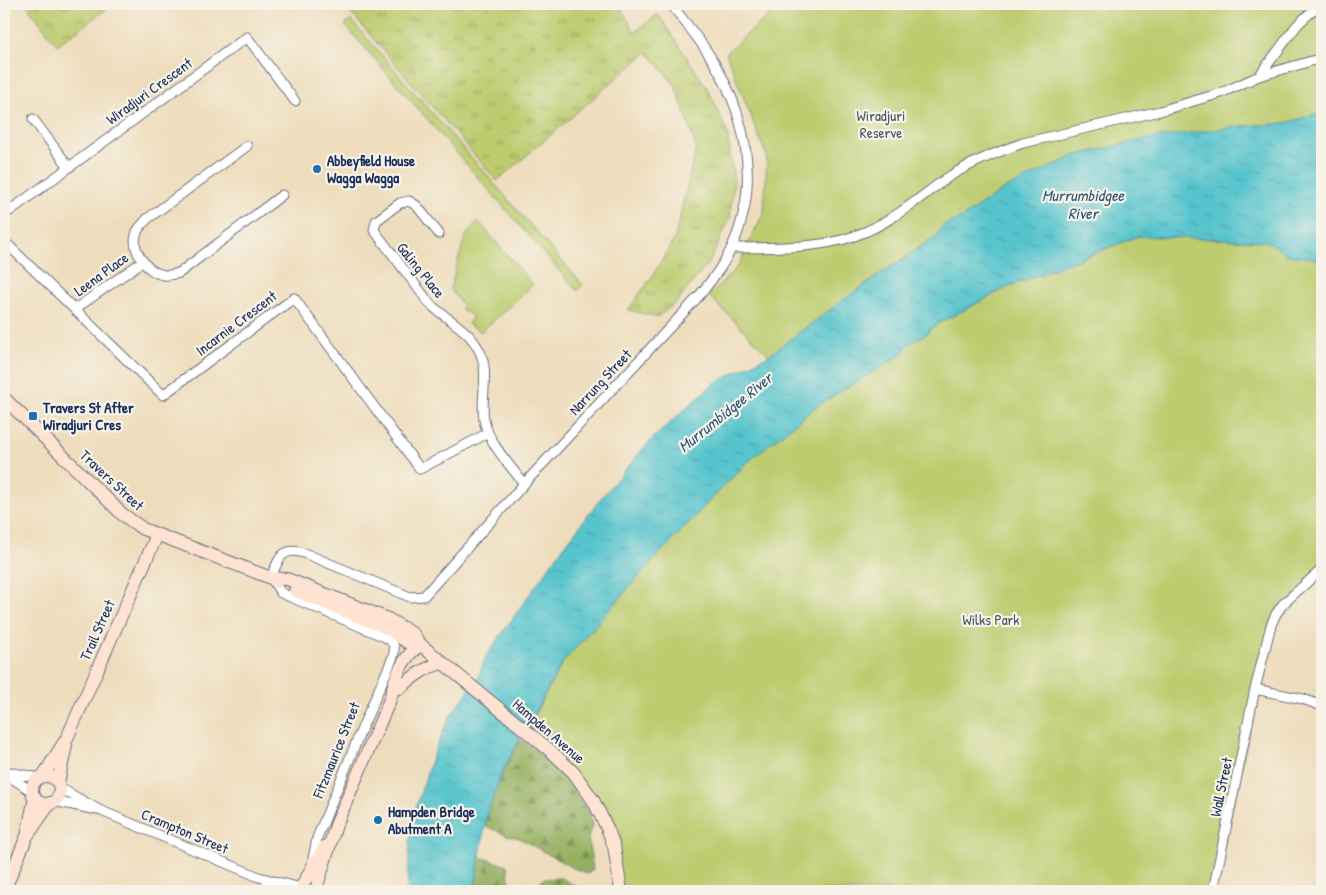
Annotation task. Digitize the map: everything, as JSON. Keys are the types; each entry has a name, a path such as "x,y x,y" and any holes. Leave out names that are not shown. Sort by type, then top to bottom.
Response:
{"main road":[{"name":"Travers Street","path":"4,398 122,514 143,529 271,578 286,579 388,619 413,634 421,645 447,666"},
{"name":"Trail Street","path":"41,777 67,738 157,535"},
{"name":"Fitzmaurice Street","path":"298,887 312,868 336,825 395,692 393,683 412,650 421,645"},
{"path":"395,692 417,673 430,666 447,666"},
{"name":"Hampden Avenue","path":"447,666 564,763 593,800 614,846 621,891"},
{"name":"Trail Street","path":"59,785 67,738"},
{"path":"4,891 27,836 34,784 41,777 52,777 59,785 59,795 27,836"},
{"path":"34,795 41,803 52,802"},
{"name":"Fitzmaurice Street","path":"316,890 336,825"},
{"path":"298,887 310,884 316,890"}],"street":[{"name":"Narrung Street","path":"271,578 278,560 284,553 294,550 410,597 424,596 524,484 699,296 715,275 732,248 741,223 747,192 747,154 741,120 728,88 708,52 671,4"},
{"path":"1259,76 1298,24 1320,4"},
{"name":"Wiradjuri Crescent","path":"4,215 247,37 295,101"},
{"path":"732,248 791,247 829,242 854,236 899,214 963,169 1004,150 1023,143 1160,111 1221,93 1259,76 1322,58"},
{"path":"34,119 69,167"},
{"path":"247,146 140,226 136,240 142,262 158,274 165,276 179,272 282,195"},
{"name":"Galing Place","path":"439,234 417,206 409,201 400,203 376,221 374,230 430,304 460,326 478,348 485,373 483,405 488,433"},
{"name":"Incarnie Crescent","path":"4,241 162,395 294,298 420,469 488,433"},
{"name":"Leena Place","path":"75,309 142,262"},
{"path":"488,433 524,484"},
{"name":"Wall Street","path":"1213,891 1267,637 1276,614 1322,568"},
{"name":"Travers Street","path":"271,578 281,593 385,637 393,642 395,647"},
{"name":"Fitzmaurice Street","path":"312,868 317,838 363,726 394,657 395,647"},
{"path":"1255,689 1303,699 1322,706"},
{"path":"4,772 41,777"},
{"path":"4,772 34,795"},
{"name":"Crampton Street","path":"59,785 100,810 259,877 298,887"},
{"name":"Crampton Street","path":"52,802 100,810"},
{"name":"Crampton Street","path":"259,877 282,891"}],"green space":[{"path":"26,4 113,4 57,45"},
{"path":"343,4 618,4 635,32 658,14 709,91 727,132 734,180 730,218 710,261 677,302 657,317 628,310 652,277 675,238 696,148 675,85 647,52 497,181"},
{"name":"Wiradjuri Reserve","path":"781,4 1322,4 1322,112 1287,123 1233,127 1006,188 962,218 942,226 938,234 769,355 709,296 738,266 764,212 767,157 726,53"},
{"path":"351,20 583,285 577,291 345,25"},
{"path":"478,221 533,285 481,332 468,324 473,316 461,309 463,306 450,289 465,237"},
{"name":"Wilks Park","path":"1138,236 1267,241 1288,255 1322,259 1322,569 1276,614 1213,891 621,891 600,813 528,727 563,662 660,553 746,463 818,405 901,355 909,344 926,334 937,324 1010,286"},
{"path":"520,740 533,748 565,777 590,814 592,826 588,837 593,869 588,874 571,867 519,838 485,826 494,793"},
{"path":"480,857 508,866 509,880 514,891 474,891"},
{"path":"561,878 585,891 529,891 543,879"}],"water":[{"name":"Murrumbidgee River","path":"1322,112 1322,259 1288,255 1267,241 1138,236 1010,286 937,324 926,334 909,344 901,355 818,405 746,463 660,553 563,662 504,768 487,814 474,891 407,891 410,840 415,811 431,760 450,716 478,678 486,656 556,557 601,498 650,441 713,384 769,355 842,301 938,235 942,226 962,218 1006,188 1076,155 1147,139 1233,127 1287,123"}],"place":[{"name":"Abbeyfield House Wagga Wagga","path":"317,169"},
{"name":"Travers St After Wiradjuri Cres","path":"33,416"},
{"name":"Hampden Bridge Abutment A","path":"378,820"}]}
